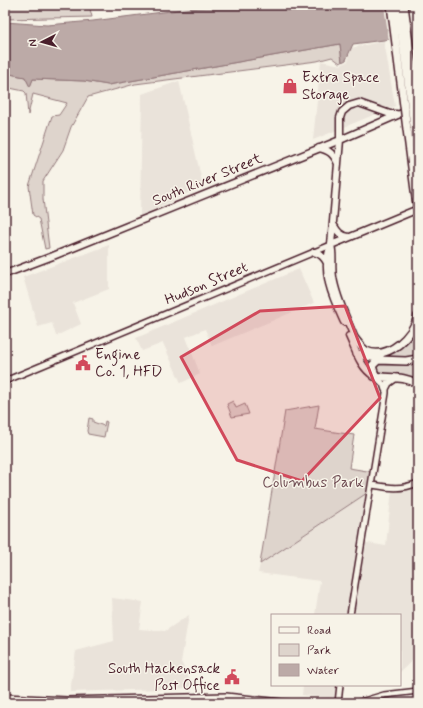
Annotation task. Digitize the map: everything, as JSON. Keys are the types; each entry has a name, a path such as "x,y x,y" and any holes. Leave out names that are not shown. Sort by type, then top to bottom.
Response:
{"highway":[{"path":"391,5 411,128 418,159"},
{"path":"398,5 418,210"},
{"path":"404,5 418,113"},
{"path":"410,5 418,62"},
{"path":"355,340 367,351 375,352 389,350 401,343 409,335 414,328 418,316"},
{"path":"359,355 386,360"},
{"path":"418,359 406,361 378,360 374,362 372,368 374,374 382,378 398,377 408,379 418,384"},
{"path":"386,390 388,383 398,377"}],"main road":[{"path":"374,374 368,372 362,365 359,355 332,296 328,280 327,263 331,245 333,224 340,140 340,118 345,108 359,103 390,114 400,114"},
{"name":"South River Street","path":"5,274 340,140 418,106"},
{"path":"319,148 332,153 338,165"},
{"name":"Hudson Street","path":"331,245 418,210"},
{"path":"333,224 338,233 350,237"},
{"path":"331,245 333,252 332,274 334,284 355,340"},
{"path":"314,252 324,258 327,263"}],"street":[{"name":"Hudson Street","path":"5,381 331,245"},
{"path":"355,340 359,355"},
{"path":"374,374 386,390"},
{"path":"350,614 386,390 382,378"},
{"path":"372,484 392,488 408,487 418,484"},
{"path":"338,703 340,686"},
{"path":"357,703 384,695 418,691"},
{"path":"5,697 67,700 226,696 291,703"}],"highlighted area":[{"path":"345,306 380,398 302,481 237,460 181,357 260,311"}],"shaded area":[{"path":"160,5 217,5 161,12"},
{"path":"384,41 395,106 313,140 321,61 341,65 348,61 351,48"},
{"path":"179,81 203,186 140,216 142,94"},
{"path":"109,245 109,289 73,303 81,324 56,336 52,323 38,327 23,277"},
{"path":"299,269 314,303 212,346 205,329 186,337 200,374 181,383 163,343 142,351 136,338"},
{"path":"418,483 418,655 401,671 401,614 315,614 320,581 258,573 260,564 370,491 362,542 386,546 392,489"},
{"path":"112,598 143,602 139,629 165,631 189,615 181,662 194,688 70,692 76,651 114,641"},
{"path":"303,686 339,686 338,696 328,698 302,695"}],"green space":[{"path":"5,5 89,5 92,17 5,19"},
{"path":"340,44 342,62 340,63 332,57 317,61 135,84 88,97 71,127 63,150 43,181 43,199 49,248 45,249 39,219 33,215 29,186 52,116 59,115 67,103 33,94 28,115 26,93 24,91 5,87 5,73 25,77 30,86 33,79 84,81 108,85"},
{"path":"418,321 418,355 408,358 377,355 395,350 411,338"},
{"path":"418,364 418,381 408,376 386,374 377,370 378,365"},
{"path":"233,401 236,408 245,404 249,414 232,417 227,404"},
{"name":"Columbus Park","path":"319,405 315,429 354,435 349,468 373,472 370,491 260,564 285,411"},
{"path":"89,418 93,419 93,422 104,426 105,421 107,422 104,437 88,434"}],"water":[{"path":"217,5 418,5 418,33 407,37 353,44 346,60 342,62 340,44 108,85 84,81 33,79 30,87 25,77 5,73 5,22 47,25 93,21"}],"pier":[{"path":"384,5 418,5 418,35 407,39 389,41"}],"place":[{"name":"Extra Space Storage","path":"290,86"},
{"name":"Engine Co. 1, HFD","path":"83,363"},
{"name":"South Hackensack Post Office","path":"232,677"}]}
